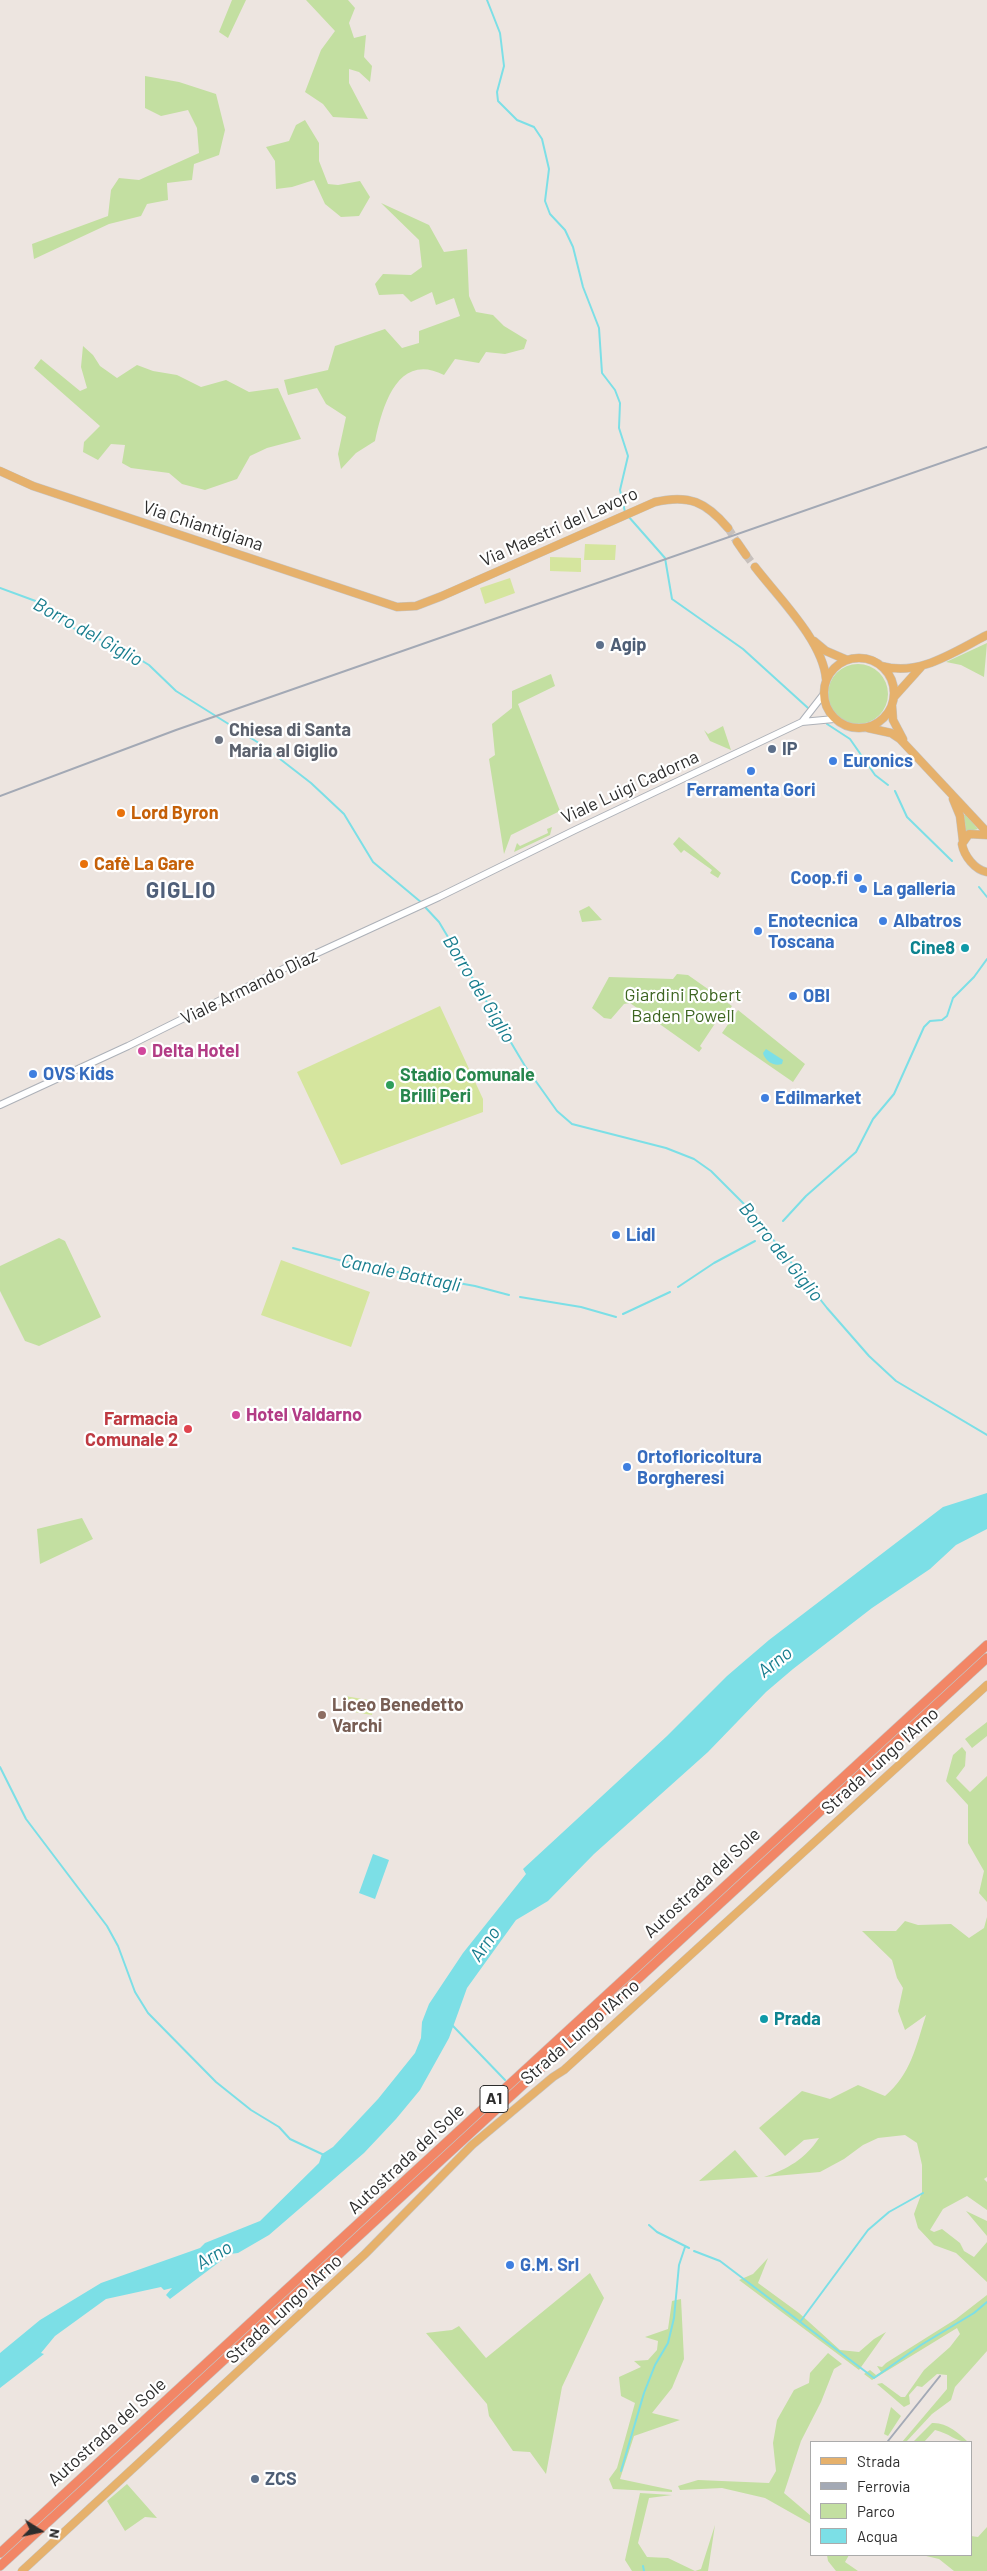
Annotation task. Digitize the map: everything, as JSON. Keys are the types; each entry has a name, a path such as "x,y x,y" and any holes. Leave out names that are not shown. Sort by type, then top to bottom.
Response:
{"highway":[{"name":"Autostrada del Sole","path":"0,2553 987,1645"},
{"name":"Autostrada del Sole","path":"0,2566 987,1658"}],"main road":[{"name":"Via Chiantigiana","path":"0,471 33,486 397,607"},
{"name":"Via Maestri del Lavoro","path":"397,607 416,606 442,596 639,508 669,498 693,500 706,507 728,528"},
{"path":"737,542 746,555"},
{"path":"754,567 808,636 824,663 826,679 823,695 828,712 834,719 850,728 868,728 891,733 908,747 987,834"},
{"path":"826,679 838,664 847,660 861,658 880,666 903,670 921,667 987,635"},
{"path":"808,636 826,651 847,660"},
{"path":"880,666 891,679 894,697 892,706 893,720 908,747"},
{"path":"894,697 921,667"},
{"path":"868,728 882,720 892,706"},
{"path":"950,793 960,816 962,848 968,858 985,873"},
{"path":"963,841 966,836 973,833 987,834"},
{"name":"Strada Lungo l'Arno","path":"22,2571 365,2254 472,2145 553,2077 564,2070 987,1685"}],"street":[{"name":"Viale Luigi Cadorna","path":"802,722 823,695"},
{"name":"Viale Luigi Cadorna","path":"430,901 802,722 834,719"},
{"name":"Viale Armando Diaz","path":"0,1104 128,1046 430,901"}],"green space":[{"path":"232,0 246,0 228,38 219,32"},
{"path":"306,0 348,0 355,8 349,23 354,38 366,35 364,57 372,66 370,82 359,72 349,69 349,83 368,119 333,117 323,104 305,92 321,50 335,31"},
{"path":"145,76 179,82 216,94 225,130 219,155 194,164 192,180 167,183 168,200 147,204 141,216 109,224 34,259 32,244 108,216 111,190 119,178 139,180 199,153 197,128 188,110 161,116 145,108"},
{"path":"305,120 319,143 319,161 328,184 338,185 360,181 370,197 359,216 341,217 325,204 314,180 292,187 276,189 275,161 266,147 289,141 296,125"},
{"path":"381,203 429,225 444,252 467,249 469,296 476,312 493,315 504,326 527,340 524,349 505,354 486,352 479,363 455,359 444,375 428,370 414,371 403,377 394,387 388,399 382,413 375,441 356,453 341,469 338,454 346,417 326,404 317,388 288,395 284,380 328,370 335,346 385,329 402,348 419,343 419,331 460,316 454,298 436,305 432,292 411,302 403,294 379,295 375,284 383,274 411,275 422,267 419,240"},
{"path":"83,346 93,355 100,366 117,378 137,365 153,371 177,375 201,387 226,380 249,392 278,388 301,439 267,448 250,456 237,479 205,490 182,484 169,473 131,468 122,463 125,445 111,444 98,460 83,452 84,442 100,426 34,368 41,359 80,391 87,388 81,367"},
{"path":"585,544 616,545 615,560 584,560"},
{"path":"550,557 581,558 581,572 550,571"},
{"path":"510,578 515,593 485,604 480,588"},
{"path":"987,643 984,677 961,665 946,662"},
{"path":"858,664 875,669 883,677 888,694 883,711 875,719 858,724 841,719 833,711 828,694 833,677 841,669"},
{"path":"551,674 555,686 518,704 560,811 511,835 504,854 489,759 495,755 492,724 512,708 512,691"},
{"path":"723,726 731,750 710,741 704,730 708,734"},
{"path":"964,815 966,815 978,829 966,832"},
{"path":"552,827 550,835 514,852 517,843 520,846 548,833 547,829"},
{"path":"679,837 721,873 718,878 710,873 712,870 684,850 681,853 673,844"},
{"path":"589,906 602,920 582,922 579,911"},
{"name":"Giardini Robert Baden Powell","path":"677,974 688,975 732,1006 726,1014 722,1013 700,1046 702,1048 699,1052 630,1003 624,1004 611,1019 604,1018 592,1008 609,977 673,979"},
{"name":"Stadio Comunale Brilli Peri","path":"440,1006 483,1099 483,1112 341,1165 297,1072"},
{"path":"738,1010 805,1064 793,1082 722,1033"},
{"path":"59,1238 65,1241 101,1317 39,1346 25,1341 0,1291 0,1266"},
{"path":"281,1260 370,1292 351,1347 261,1315"},
{"path":"82,1518 93,1539 40,1564 37,1529"},
{"path":"345,1696 374,1701 372,1715 342,1710"},
{"path":"987,1722 987,1736 972,1748 965,1739"},
{"path":"962,1747 966,1752 965,1766 956,1778 970,1792 987,1776 987,1902 979,1893 984,1871 968,1843 968,1805 946,1781 953,1755"},
{"path":"987,1917 987,2177 984,2179 987,2182 987,2210 967,2196 943,2209 930,2230 934,2232 942,2229 960,2243 964,2251 974,2257 987,2242 987,2282 956,2253 934,2245 918,2228 914,2214 922,2192 922,2165 917,2143 905,2135 878,2138 863,2145 844,2159 820,2172 764,2177 795,2162 808,2152 819,2138 804,2140 785,2156 759,2128 802,2091 830,2099 858,2085 885,2096 907,2069 926,2015 905,2030 898,2011 903,1988 897,1978 892,1960 862,1931 896,1931 905,1921 918,1925 951,1924 969,1938 984,1928"},
{"path":"735,2150 758,2177 699,2181"},
{"path":"966,2211 987,2221 987,2236"},
{"path":"768,2258 758,2283 799,2313 840,2350 859,2352 874,2339 886,2332 859,2370 739,2280 753,2274"},
{"path":"590,2273 604,2298 562,2387 546,2474 530,2452 513,2451 489,2416 487,2404 426,2333 452,2330 459,2326 486,2358"},
{"path":"987,2295 987,2351 955,2387 951,2400 932,2414 907,2441 903,2441 947,2389 947,2375 937,2374 922,2387 917,2386 909,2395 910,2404 904,2407 877,2384 882,2383 901,2397 905,2397 924,2370 950,2347 960,2334 957,2328 872,2380 864,2374 870,2370 876,2375 881,2372 877,2366 882,2367 956,2319"},
{"path":"681,2299 684,2359 672,2388 652,2413 680,2420 634,2436 620,2479 672,2490 672,2492 613,2489 609,2479 617,2468 635,2403 621,2396 619,2377 641,2367 634,2361 648,2360 657,2350 658,2341 645,2337 668,2329 672,2301"},
{"path":"828,2353 842,2364 834,2369 821,2402 801,2441 784,2493 810,2515 810,2523 765,2498 722,2488 680,2490 678,2486 698,2480 769,2483 776,2471 773,2443 777,2420 794,2390 809,2383 810,2373"},
{"path":"891,2407 901,2416 888,2436 884,2434"},
{"path":"932,2423 937,2423 947,2426 967,2441 960,2441 935,2430 925,2441 914,2441"},
{"path":"127,2484 157,2518 145,2517 125,2531 107,2501"},
{"path":"640,2493 672,2495 649,2498 638,2543 647,2557 668,2558 695,2571 632,2571 625,2560"},
{"path":"715,2525 708,2571 695,2571 701,2569"},
{"path":"987,2527 987,2571 954,2571 939,2559 926,2556 972,2556 972,2536 978,2537"},
{"path":"827,2556 848,2556 845,2562 858,2571 836,2571 828,2561"}],"water":[{"path":"766,1049 783,1060 782,1064 776,1065 768,1061 763,1053"},
{"name":"Arno","path":"987,1493 987,1529 956,1545 930,1569 872,1608 793,1669 766,1692 708,1752 594,1854 548,1901 516,1920 467,1988 449,2038 420,2090 364,2153 269,2235 238,2253 230,2254 170,2299 166,2295 172,2288 164,2290 161,2287 106,2299 55,2336 41,2353 44,2354 0,2388 0,2353 40,2320 101,2283 200,2248 205,2243 260,2221 319,2163 322,2154 333,2147 378,2099 415,2053 421,2038 422,2022 429,2004 463,1953 526,1874 523,1869 667,1736 727,1676 769,1640 943,1507"},
{"path":"373,1854 389,1860 375,1899 359,1893"}],"waterway":[{"path":"487,0 500,33 504,66 497,92 498,101 517,120 534,127 542,139 549,169 545,201 550,214 565,230 573,247 583,287 599,328 602,373 615,390 620,403 619,428 628,456 620,490 625,512"},
{"path":"628,516 665,558 672,599 743,649 808,708"},
{"name":"Borro del Giglio","path":"0,588 41,603 71,627 126,651 149,665 176,691 262,745 311,783 344,814 373,862 422,903"},
{"path":"827,724 850,739 875,775 888,785"},
{"path":"895,791 907,817 952,861"},
{"path":"979,887 987,897"},
{"name":"Borro del Giglio","path":"425,907 439,922 525,1066 557,1111 572,1124 666,1148 694,1159 711,1171 749,1209 827,1308 869,1356 896,1381 987,1435"},
{"name":"Canale Battagli","path":"783,1221 806,1196 856,1152 873,1119 894,1094 924,1027 930,1021 942,1020 947,1016 953,998 974,977 987,959"},
{"name":"Canale Battagli","path":"678,1287 714,1263 755,1241"},
{"name":"Canale Battagli","path":"293,1248 358,1265 475,1286 509,1295"},
{"name":"Canale Battagli","path":"623,1314 670,1292"},
{"name":"Canale Battagli","path":"520,1297 581,1307 616,1317"},
{"path":"0,1767 26,1819 107,1926 118,1946 135,1992 148,2013 216,2082 251,2110 279,2127 290,2139 324,2155"},
{"path":"453,2026 505,2080"},
{"path":"800,2322 868,2230 889,2212 923,2193"},
{"path":"649,2225 657,2232 689,2248"},
{"path":"621,2471 644,2393 655,2365 668,2343 674,2318 679,2265 685,2247"},
{"path":"694,2251 720,2261 874,2378 921,2345 974,2313 987,2302"},
{"path":"643,2566 644,2571"}],"tunnel":[{"path":"728,528 737,542"},
{"path":"746,555 755,567"}],"railway":[{"path":"0,796 176,730 987,447"},
{"path":"888,2441 940,2376"}],"place":[{"name":"Agip","path":"600,645"},
{"name":"Chiesa di Santa Maria al Giglio","path":"219,740"},
{"name":"IP","path":"772,749"},
{"name":"Euronics","path":"833,761"},
{"name":"Ferramenta Gori","path":"751,771"},
{"name":"Lord Byron","path":"121,813"},
{"name":"Cafè La Gare","path":"84,864"},
{"name":"Coop.fi","path":"858,878"},
{"name":"La galleria","path":"863,889"},
{"name":"Albatros","path":"883,921"},
{"name":"Enotecnica Toscana","path":"758,931"},
{"name":"Cine8","path":"965,948"},
{"name":"OBI","path":"793,996"},
{"name":"Delta Hotel","path":"142,1051"},
{"name":"OVS Kids","path":"33,1074"},
{"name":"Stadio Comunale Brilli Peri","path":"390,1085"},
{"name":"Edilmarket","path":"765,1098"},
{"name":"Lidl","path":"616,1235"},
{"name":"Hotel Valdarno","path":"236,1415"},
{"name":"Farmacia Comunale 2","path":"188,1429"},
{"name":"Ortofloricoltura Borgheresi","path":"627,1467"},
{"name":"Liceo Benedetto Varchi","path":"322,1715"},
{"name":"Prada","path":"764,2019"},
{"name":"G.M. Srl","path":"510,2265"},
{"name":"ZCS","path":"255,2479"}],"district":[{"name":"GIGLIO","path":"181,891"}]}
